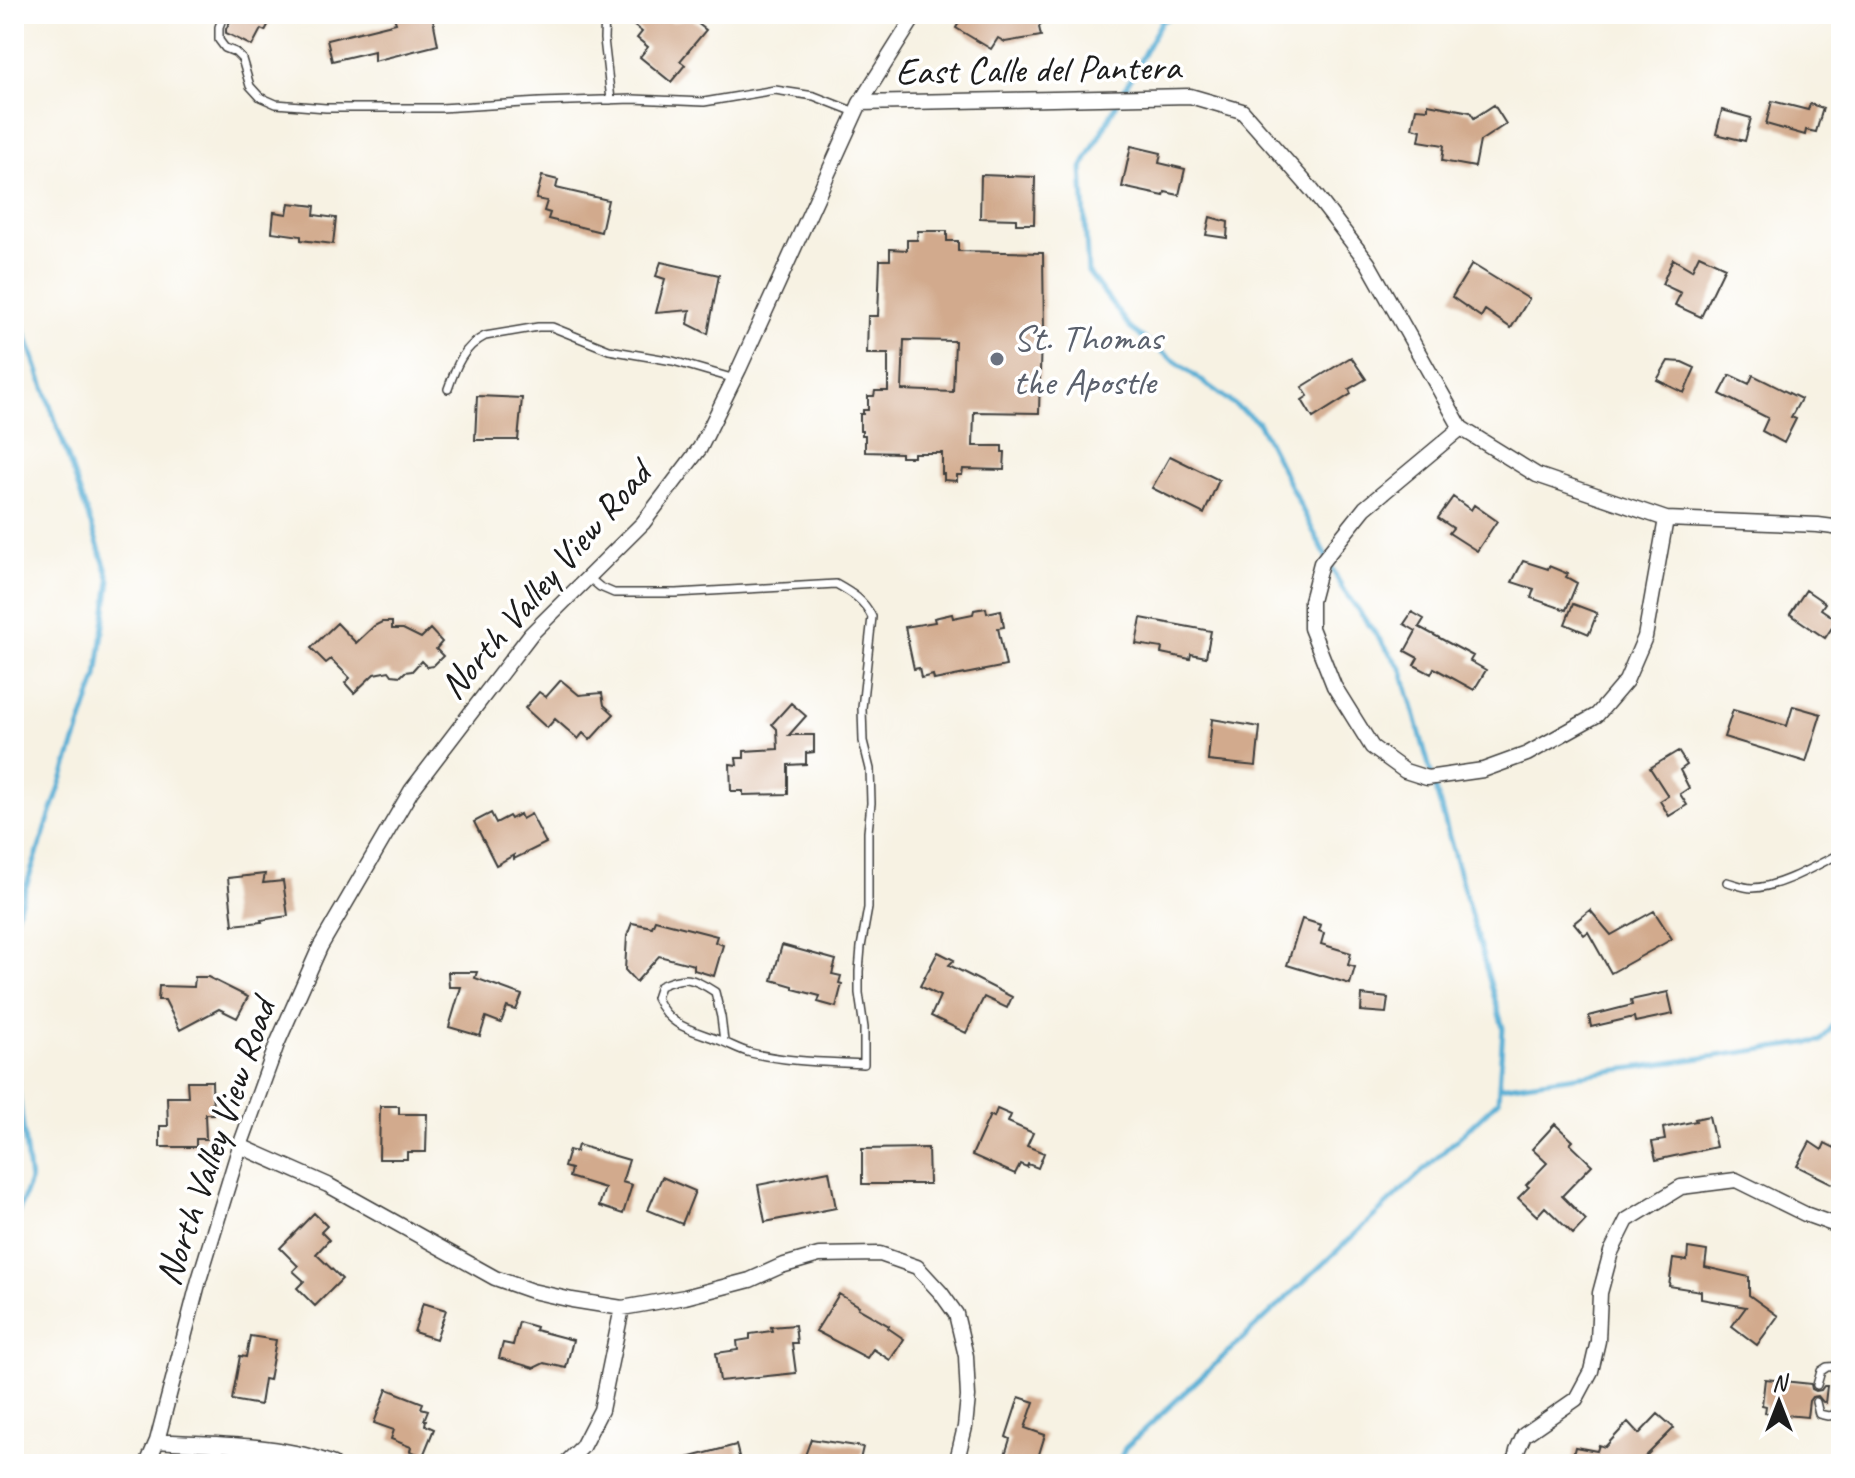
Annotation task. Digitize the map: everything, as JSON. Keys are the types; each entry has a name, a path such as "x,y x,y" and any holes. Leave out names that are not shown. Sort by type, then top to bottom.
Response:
{"street":[{"name":"North Valley View Road","path":"147,1464 157,1441 199,1280 240,1146 277,1044 320,947 411,791 531,634 643,523 700,448 735,379 858,107 916,14"},
{"name":"East Calle del Pantera","path":"858,107 1190,96 1242,111 1311,189 1368,263 1461,428 1537,475 1666,519 1841,528"},
{"path":"1461,428 1365,508 1321,563 1311,601 1311,628 1334,686 1372,747 1405,771 1427,778 1483,770 1527,754 1597,715 1626,681 1645,637 1666,519"},
{"path":"240,1146 328,1185 495,1278 572,1300 622,1308 685,1297 750,1280 781,1266 819,1255 880,1254 917,1267 956,1314 966,1356 968,1397 956,1464"},
{"path":"1514,1464 1524,1435 1576,1399 1591,1371 1598,1341 1600,1293 1611,1252 1627,1220 1681,1187 1736,1180 1805,1214 1841,1227"},
{"path":"565,1464 582,1447 601,1410 622,1308"},
{"path":"157,1441 263,1449 315,1457 333,1464"}],"lane":[{"path":"224,14 219,27 219,40 242,59 250,86 260,97 276,104 326,108 441,108 611,100 704,102 775,90 858,107"},
{"path":"605,14 604,39 611,100"},
{"path":"448,389 461,356 478,340 485,336 538,327 552,327 609,350 673,361 735,379"},
{"path":"588,577 614,593 836,584 855,594 872,617 862,708 871,803 868,908 859,982 864,1064 748,1053 677,1025 661,1009 656,998 660,986 677,979 697,980 715,992 724,1041"},
{"path":"1727,882 1751,888 1765,885 1788,879 1841,853"},
{"path":"1817,1385 1821,1371 1827,1367 1841,1366"},
{"path":"1816,1402 1819,1414 1841,1414"}],"building":[{"path":"234,14 274,14 252,46 226,33"},
{"path":"393,14 432,14 438,45 374,61 374,51 332,61 327,40 396,23"},
{"path":"642,14 660,14 671,22 692,19 706,30 680,61 685,65 671,82 640,57 648,47 637,38 642,32 633,25"},
{"path":"964,14 1048,14 1039,27 1041,36 1005,42 998,38 991,49 956,28"},
{"path":"1772,101 1808,110 1810,104 1823,108 1816,132 1806,130 1805,135 1766,124"},
{"path":"1428,104 1470,112 1474,118 1494,105 1506,124 1480,141 1475,167 1442,161 1444,145 1419,141 1421,130 1412,128 1416,108 1428,109"},
{"path":"1722,110 1751,118 1745,141 1716,134"},
{"path":"1131,146 1161,153 1159,163 1185,169 1179,195 1165,192 1164,196 1122,187"},
{"path":"981,175 1035,177 1034,224 1016,224 1016,219 980,218"},
{"path":"542,176 558,180 556,188 608,200 601,232 548,219 550,213 544,211 547,201 536,199"},
{"path":"289,203 315,206 314,215 336,218 333,244 272,232 274,212 287,214"},
{"path":"1210,217 1228,222 1227,238 1206,235"},
{"name":"St. Thomas the Apostle","path":"918,231 947,231 947,241 958,241 958,251 1043,253 1044,332 1041,332 1039,413 974,412 973,446 1002,446 1002,452 1005,452 1004,470 963,469 962,475 957,475 957,481 944,480 942,453 914,453 914,457 901,457 901,453 865,452 860,414 868,410 868,396 874,396 875,391 888,391 888,354 867,354 868,316 878,316 880,260 890,260 890,249 907,250 907,240 917,240","holes":["904,340 955,341 953,392 902,390"]},
{"path":"1699,255 1725,267 1701,317 1675,305 1681,293 1662,284 1673,259 1692,270"},
{"path":"661,262 719,275 708,334 688,324 690,310 656,313 665,279 656,276"},
{"path":"1472,264 1529,299 1511,328 1485,310 1481,317 1452,297"},
{"path":"1351,357 1366,379 1349,389 1351,394 1313,418 1302,400 1308,396 1302,387"},
{"path":"1668,361 1682,362 1695,368 1684,393 1657,380"},
{"path":"1730,375 1749,384 1753,375 1801,399 1791,417 1796,419 1784,443 1762,431 1768,418 1720,394"},
{"path":"477,396 522,398 518,440 475,440"},
{"path":"1170,456 1219,480 1204,514 1152,488"},
{"path":"1453,497 1471,510 1474,505 1497,521 1477,551 1449,533 1453,528 1438,518"},
{"path":"1523,561 1548,569 1549,566 1568,574 1566,577 1577,583 1566,610 1531,598 1534,589 1512,582"},
{"path":"1806,590 1825,603 1821,609 1837,620 1825,638 1790,614"},
{"path":"1573,604 1597,613 1589,634 1565,624"},
{"path":"986,608 987,613 1001,610 1004,627 998,628 1006,666 934,680 933,675 921,678 919,668 914,669 905,627 935,622 934,618 952,614 953,618 973,614 974,610"},
{"path":"1412,612 1424,619 1419,627 1473,656 1470,661 1486,670 1474,690 1434,668 1431,674 1414,665 1418,658 1405,651 1416,631 1404,624"},
{"path":"1141,618 1211,631 1206,657 1191,654 1190,659 1161,653 1162,648 1136,644"},
{"path":"382,622 392,622 392,629 403,629 421,638 430,629 442,642 436,649 443,656 433,666 427,667 421,661 412,671 401,676 392,675 389,671 374,674 354,693 345,683 350,678 331,659 326,663 311,648 337,623 356,643"},
{"path":"561,680 579,695 602,693 604,705 614,714 590,740 583,733 578,739 555,719 547,728 525,708 539,692 546,697"},
{"path":"791,703 806,716 789,735 814,735 814,752 806,753 806,764 788,765 788,794 743,795 743,791 731,791 730,764 737,765 736,758 744,758 744,751 778,749 777,729 772,724"},
{"path":"1793,706 1821,714 1806,762 1724,737 1733,710 1787,726"},
{"path":"1212,719 1260,727 1256,766 1208,761"},
{"path":"1678,751 1687,765 1680,770 1689,788 1680,794 1687,805 1669,816 1660,801 1668,796 1650,768"},
{"path":"491,813 496,823 509,816 511,819 520,814 522,819 531,814 546,843 496,865 474,822"},
{"path":"265,874 263,883 283,881 288,916 233,925 228,878"},
{"path":"1590,910 1611,935 1654,911 1672,939 1611,973 1588,932 1584,935 1574,923"},
{"path":"1302,919 1321,925 1319,931 1324,933 1321,944 1351,953 1348,965 1355,967 1350,984 1287,965"},
{"path":"655,920 717,936 715,942 723,945 714,976 694,970 694,965 659,956 636,982 625,970 627,936 632,923 652,927"},
{"path":"782,945 836,960 832,974 841,976 839,983 842,984 836,1007 818,1002 820,996 772,980"},
{"path":"938,952 954,960 949,965 1012,997 1007,1008 984,997 966,1033 931,1016 940,996 920,986"},
{"path":"448,972 477,972 475,978 522,995 516,1010 507,1007 501,1023 486,1017 480,1036 449,1027 461,987 449,987"},
{"path":"195,977 208,977 248,997 237,1018 219,1009 180,1030 165,1000 158,1000 159,986 194,987"},
{"path":"1668,992 1673,1014 1635,1022 1634,1017 1591,1027 1589,1016 1632,1005 1631,1000"},
{"path":"1362,995 1388,998 1386,1013 1361,1011"},
{"path":"187,1081 212,1081 213,1114 205,1114 206,1139 196,1139 196,1147 160,1147 160,1126 168,1126 167,1097 188,1097"},
{"path":"380,1106 399,1106 399,1114 427,1114 426,1152 407,1152 407,1159 379,1159"},
{"path":"997,1109 1011,1115 1008,1122 1033,1133 1027,1146 1044,1153 1038,1168 1020,1164 1015,1174 972,1155 990,1115 994,1117"},
{"path":"1709,1116 1716,1147 1656,1160 1652,1142 1665,1140 1663,1128"},
{"path":"1555,1124 1592,1165 1562,1196 1586,1220 1573,1234 1545,1207 1537,1216 1518,1198 1547,1163 1532,1149"},
{"path":"1810,1142 1822,1150 1825,1143 1841,1151 1841,1188 1797,1166"},
{"path":"578,1145 629,1160 622,1182 632,1185 623,1214 599,1206 605,1188 569,1177 571,1169 564,1167 569,1150 576,1152"},
{"path":"928,1148 929,1184 862,1184 862,1149"},
{"path":"829,1171 836,1208 765,1222 758,1185"},
{"path":"662,1177 695,1191 682,1224 648,1210"},
{"path":"314,1213 327,1226 321,1232 329,1240 316,1254 342,1279 315,1306 297,1288 304,1281 293,1271 298,1266 280,1248"},
{"path":"1688,1248 1707,1251 1705,1267 1749,1277 1749,1295 1778,1316 1757,1345 1732,1326 1746,1307 1701,1299 1701,1291 1669,1286 1673,1259 1687,1261"},
{"path":"839,1294 904,1339 890,1360 873,1349 867,1358 816,1331"},
{"path":"423,1303 446,1310 436,1339 414,1332"},
{"path":"519,1322 536,1327 535,1330 573,1340 566,1368 544,1363 534,1368 499,1358 503,1343 513,1345"},
{"path":"795,1325 797,1343 792,1343 796,1373 720,1381 716,1353 738,1350 737,1341 750,1339 750,1334 772,1331 771,1327"},
{"path":"250,1336 276,1340 269,1380 264,1379 260,1405 232,1400 240,1356 246,1357"},
{"path":"1765,1379 1811,1384 1816,1391 1827,1386 1825,1403 1818,1396 1812,1397 1807,1417 1765,1413 1766,1406 1762,1405"},
{"path":"387,1389 423,1403 421,1408 428,1410 425,1425 434,1429 423,1456 391,1439 394,1430 374,1423"},
{"path":"1019,1397 1034,1402 1025,1428 1045,1435 1036,1464 1002,1464 1010,1439 1006,1437"},
{"path":"1658,1414 1674,1428 1642,1460 1635,1464 1571,1464 1575,1447 1597,1451 1599,1445 1605,1447 1628,1422 1639,1434"},
{"path":"811,1439 863,1447 859,1464 802,1464"},
{"path":"736,1445 741,1464 681,1464 680,1460"}],"waterway":[{"path":"1118,1464 1125,1448 1498,1101 1503,1028 1402,670 1342,588 1258,422 1131,329 1088,272 1082,168 1161,22 1175,14"},
{"path":"14,300 110,580 97,677 14,922"},
{"path":"1499,1087 1821,1041 1841,1015"},
{"path":"14,1058 30,1181 14,1224"}],"place":[{"name":"St. Thomas the Apostle","path":"997,359"}]}
